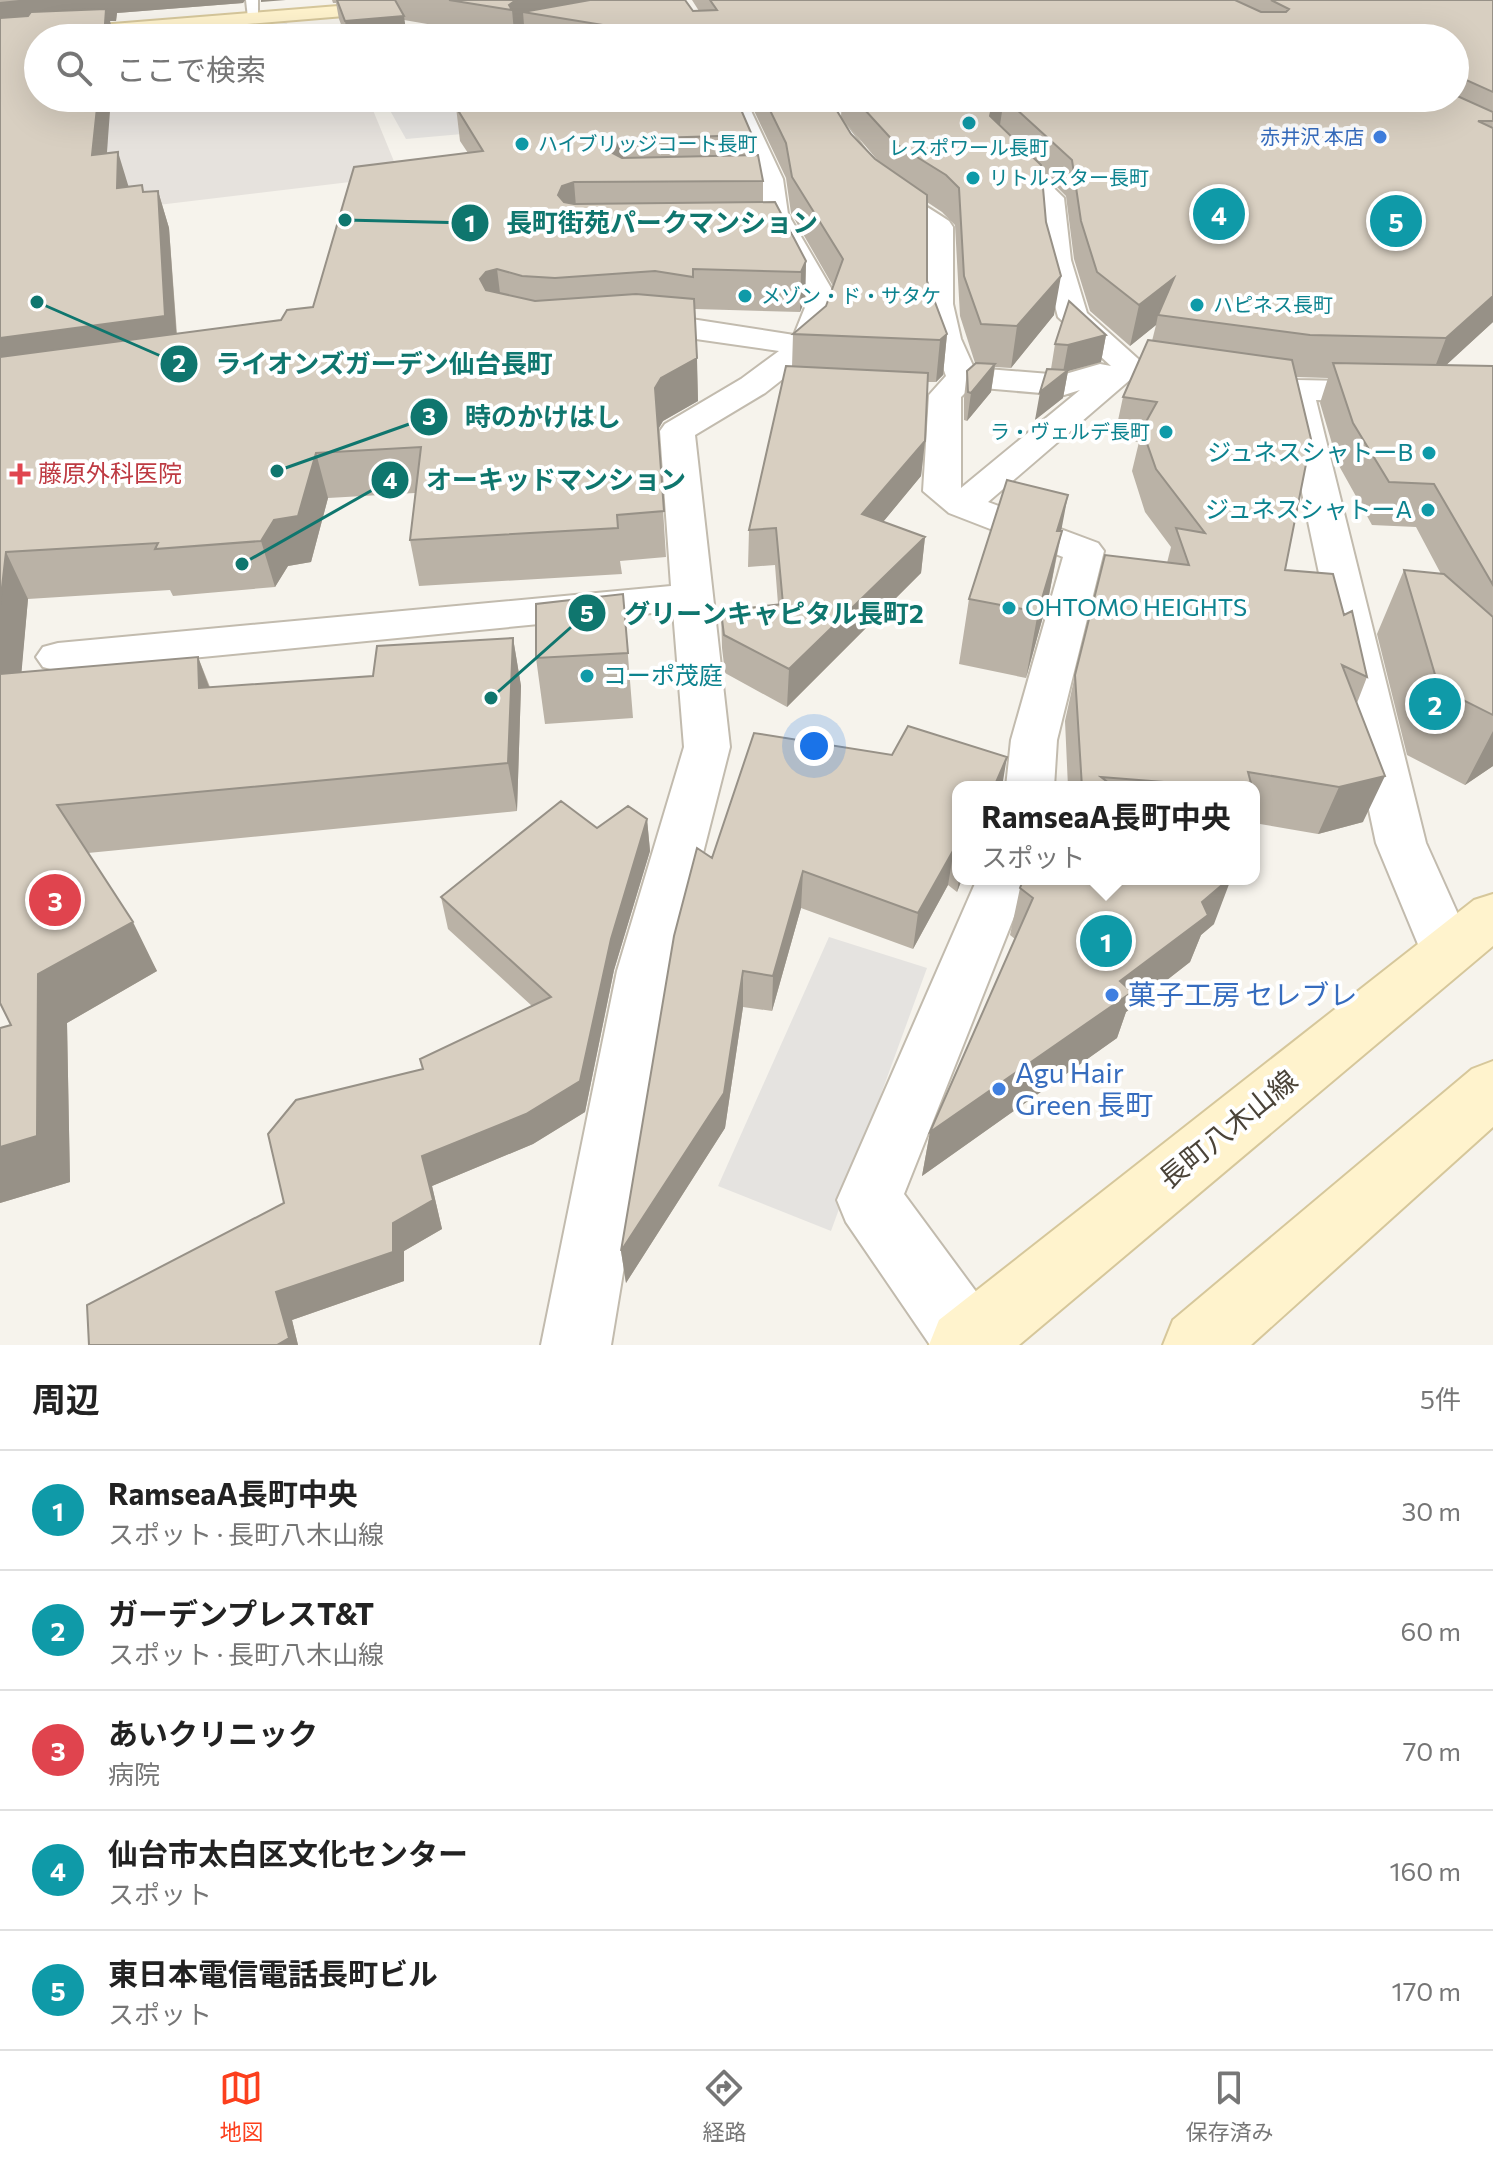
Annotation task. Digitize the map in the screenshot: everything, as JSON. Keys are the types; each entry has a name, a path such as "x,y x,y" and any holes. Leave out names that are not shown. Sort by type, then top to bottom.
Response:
{"street":[{"path":"126,24 253,9 477,0"},
{"path":"0,39 24,36"},
{"path":"576,1345 645,971 707,747 677,431 785,374 823,300 775,214 771,179 740,112"},
{"path":"815,112 844,133 859,161 884,188 940,227 937,309 945,347 941,491 962,505 1084,551 1034,740 1031,781"},
{"path":"1000,148 1051,198 1057,260 1073,317 1145,368"},
{"path":"742,180 771,179"},
{"path":"752,228 784,228"},
{"path":"614,324 659,323 785,374"},
{"path":"942,389 1064,385 1145,368"},
{"path":"962,505 1145,368"},
{"path":"1206,377 1297,390 1493,394"},
{"path":"1297,390 1401,843 1470,933"},
{"path":"58,657 692,597"},
{"path":"967,1343 869,1200 1000,885"},
{"name":"長町八木山線","path":"967,1343 1470,933"},
{"path":"1198,1345 1493,1088"}],"shaded area":[{"path":"0,87 24,94 24,112 374,112 400,176 0,224"},
{"path":"391,112 602,112 599,122 406,139"},
{"path":"829,937 927,968 831,1231 718,1186"}],"building":[{"path":"337,0 395,0 404,16 345,21"},
{"path":"449,0 516,0 509,5 512,10"},
{"path":"590,0 685,0 693,11 717,10 710,0 1235,0 1261,12 1286,12 1289,9 1271,0 1493,0 1493,92 1469,81 1469,24 597,24 523,12"},
{"path":"106,9 105,24 24,24 24,112 97,112 92,155 118,152 117,188 142,185 143,192 158,191 165,316 0,338 0,18 28,16 31,12"},
{"path":"1469,101 1493,112 1493,121 1478,121 1493,128 1493,296 1446,338 1310,335 1158,315 1174,278 1139,305 1097,272 1081,221 1072,160 1019,112 1469,112"},
{"path":"459,112 742,112 752,135 622,139 607,150 622,158 758,155 763,181 574,182 562,186 558,195 564,202 574,204 775,202 806,261 801,272 693,269 693,277 655,271 555,278 522,276 497,269 486,272 480,279 486,290 535,301 636,294 694,299 697,358 661,378 655,388 664,511 617,515 618,528 410,540 421,447 316,453 298,516 274,520 261,541 155,549 158,543 6,552 0,605 0,357 281,320 287,310 313,307 354,167 483,151"},
{"path":"771,112 838,112 851,134 875,159 927,195 927,281 947,334 940,340 793,334 826,306 843,259 792,177 786,143"},
{"path":"867,112 991,112 990,116 1041,165 1046,222 1061,276 1017,326 981,324 964,276 959,188 946,175 896,144"},
{"path":"1069,301 1106,335 1068,345 1055,344"},
{"path":"1148,340 1292,360 1311,439 1285,570 1333,574 1344,615 1352,611 1367,677 1342,665 1385,776 1339,787 1248,772 1250,781 1151,781 1101,777 1106,781 1082,781 1075,675 1105,555 1189,565 1176,528 1205,533 1156,469 1142,429 1157,402 1123,397"},
{"path":"976,363 995,364 971,393 968,392 967,371"},
{"path":"1333,363 1493,366 1493,585 1434,484 1389,482 1353,423"},
{"path":"786,366 928,373 925,441 862,514 925,537 789,669 724,635 721,611 783,604 776,528 749,530"},
{"path":"1047,369 1068,370 1040,392"},
{"path":"1007,480 1068,495 1057,531 1062,531 1038,612 969,599"},
{"path":"1404,570 1444,574 1493,617 1493,715 1439,688"},
{"path":"623,594 628,653 536,658 536,604"},
{"path":"513,638 508,763 57,805 133,922 38,974 37,1136 0,1147 0,1028 11,1025 0,1003 0,674 198,657 199,688 373,676 377,646"},
{"path":"908,726 1007,757 997,781 952,781 952,853 918,913 803,871 773,976 743,971 724,1093 621,1251 674,936 697,848 712,858 754,733 892,755"},
{"path":"561,801 597,828 628,806 647,819 611,939 580,1081 526,1114 422,1156 433,1200 393,1223 393,1252 276,1292 289,1338 277,1345 89,1345 87,1305 284,1203 268,1134 296,1100 423,1069 420,1059 551,997 441,897"},
{"path":"1021,885 1222,885 1202,902 1208,915 1120,981 1132,992 930,1132 1033,898 1020,888"}],"place":[{"name":"レスポワール長町","path":"969,123"},
{"name":"赤井沢 本店","path":"1380,137"},
{"name":"ハイブリッジコート長町","path":"522,144"},
{"name":"リトルスター長町","path":"973,178"},
{"name":"仙台市太白区文化センター","path":"1219,214"},
{"name":"長町街苑パークマンション","path":"345,220"},
{"name":"東日本電信電話長町ビル","path":"1396,221"},
{"name":"メゾン・ド・サタケ","path":"745,296"},
{"name":"ライオンズガーデン仙台長町","path":"37,302"},
{"name":"ハピネス長町","path":"1197,305"},
{"name":"ラ・ヴェルデ長町","path":"1166,432"},
{"name":"ジュネスシャトーB","path":"1429,453"},
{"name":"時のかけはし","path":"277,471"},
{"name":"藤原外科医院","path":"20,474"},
{"name":"ジュネスシャトーA","path":"1428,510"},
{"name":"オーキッドマンション","path":"242,564"},
{"name":"OHTOMO HEIGHTS","path":"1009,608"},
{"name":"コーポ茂庭","path":"587,676"},
{"name":"グリーンキャピタル長町2","path":"491,698"},
{"name":"ガーデンプレスT&T","path":"1435,704"},
{"name":"あいクリニック","path":"55,900"},
{"name":"RamseaA長町中央","path":"1106,941"},
{"name":"菓子工房 セレブレ","path":"1112,995"},
{"name":"Agu Hair Green 長町","path":"999,1089"}]}
